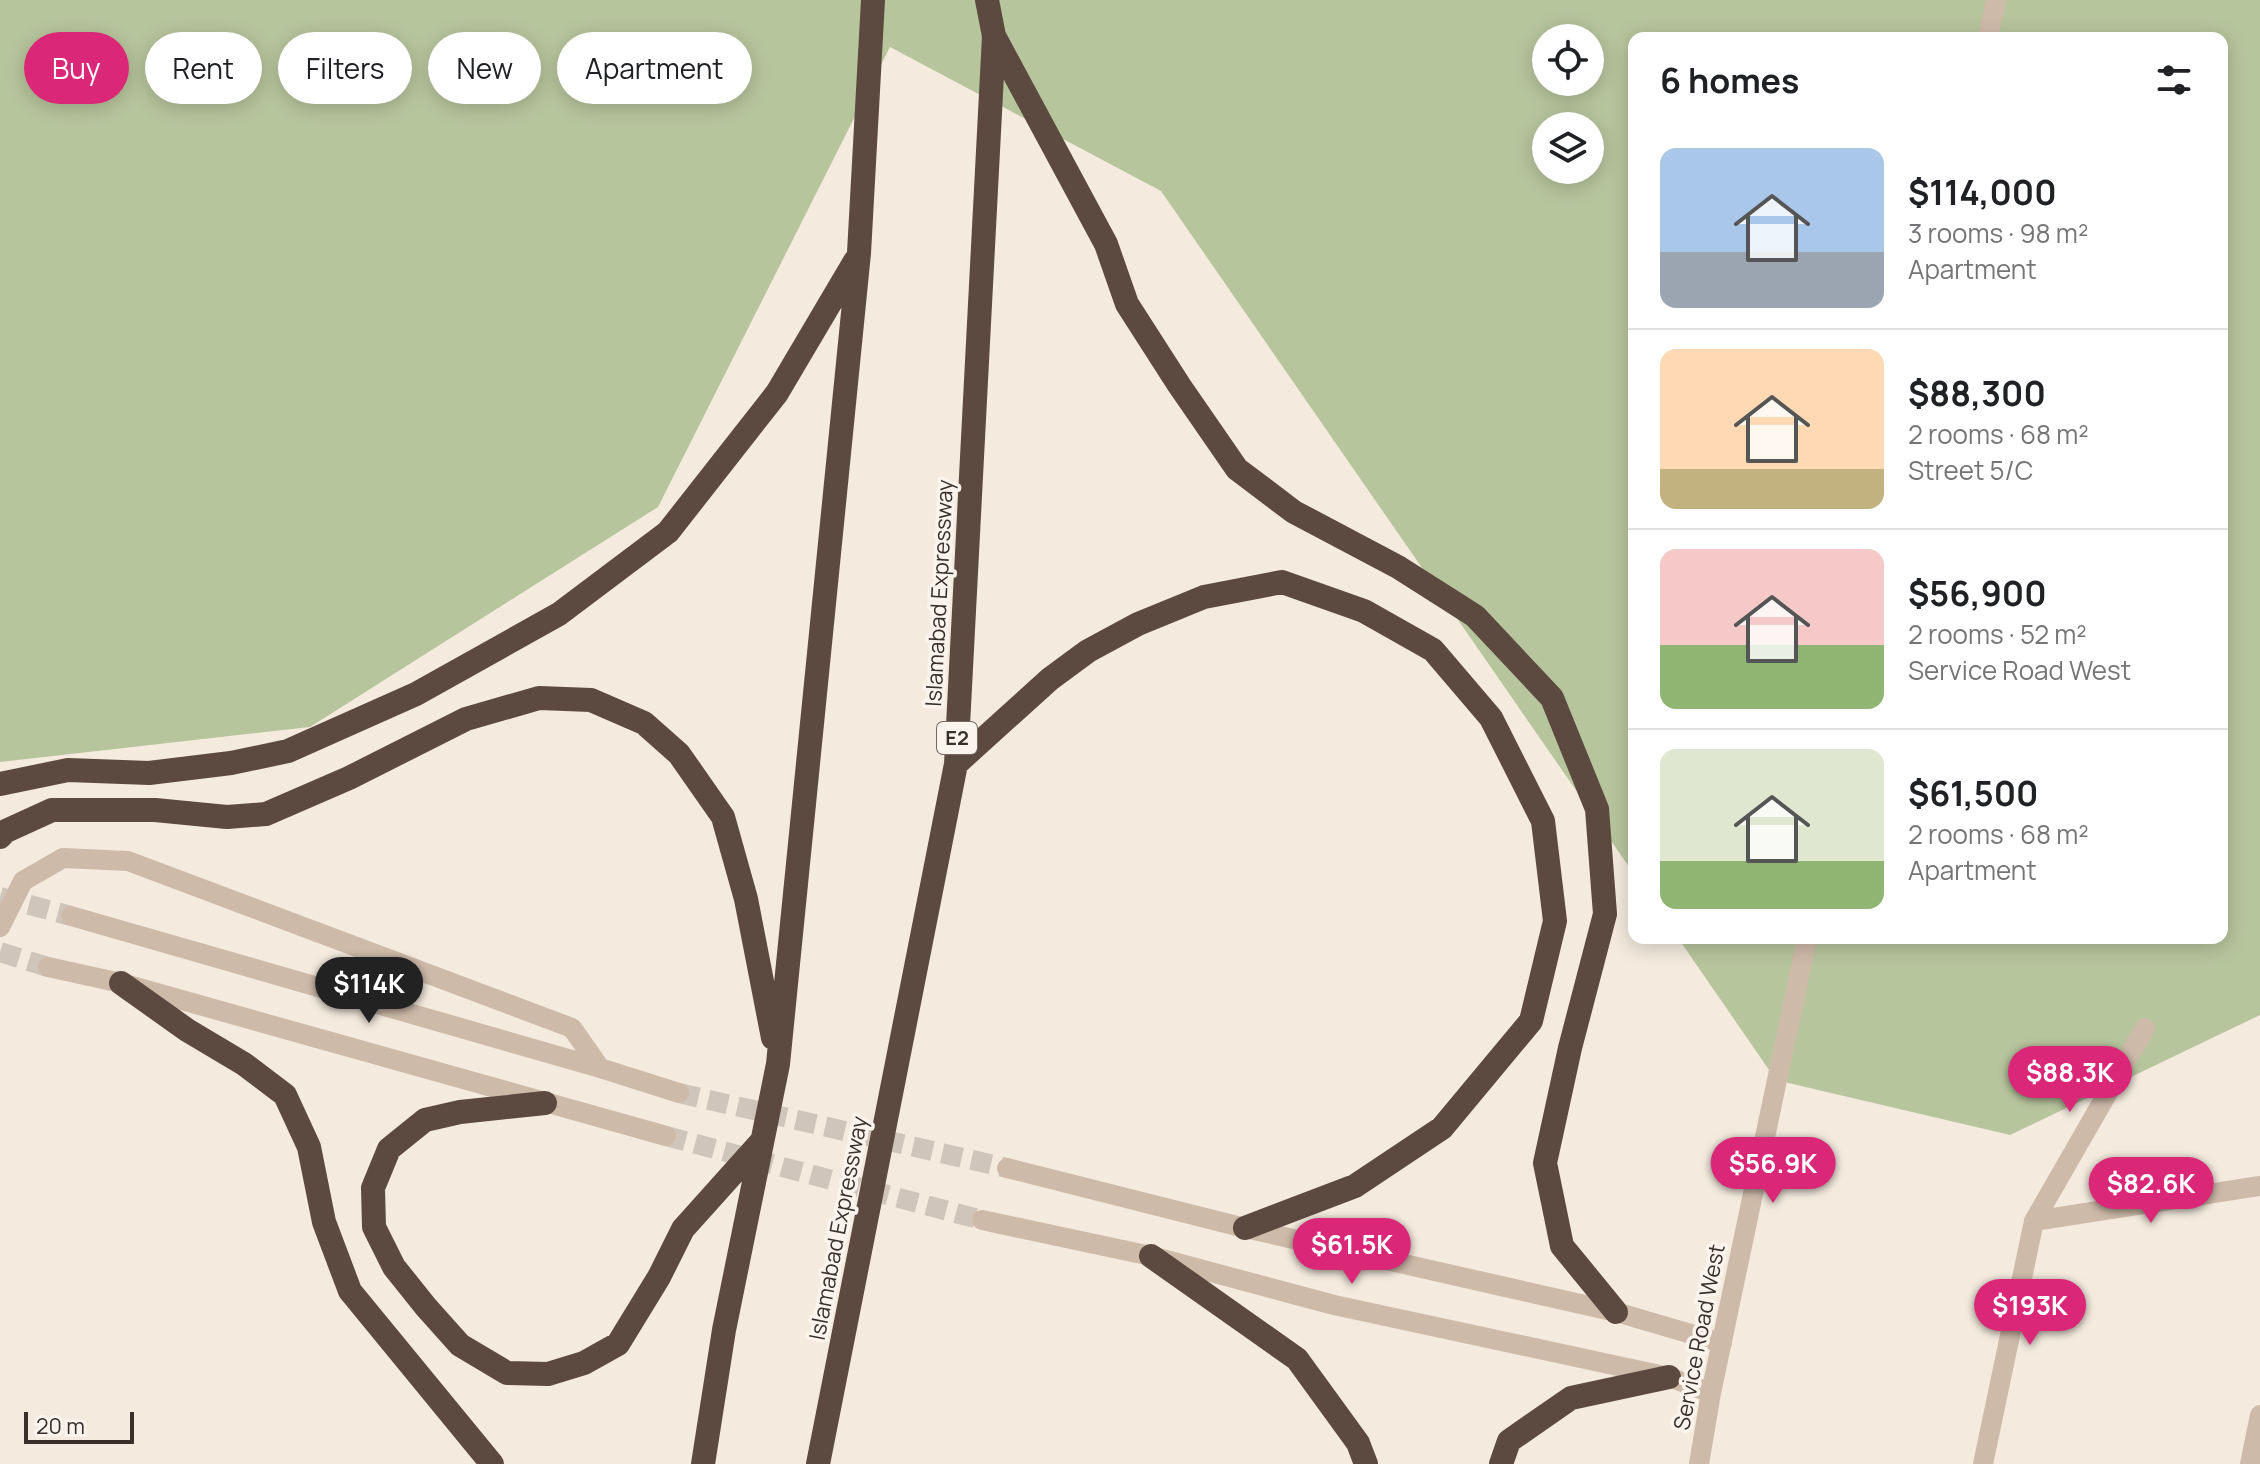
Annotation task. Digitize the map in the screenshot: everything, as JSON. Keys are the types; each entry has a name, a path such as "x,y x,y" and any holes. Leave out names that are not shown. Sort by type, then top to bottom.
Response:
{"highway":[{"path":"703,1464 724,1330 778,1064 859,253 873,0"},
{"name":"Islamabad Expressway","path":"818,1464 956,764 994,36 987,0"},
{"path":"994,36 1106,244 1127,304 1237,469 1294,512 1398,567 1475,616 1552,698 1597,809 1605,914 1570,1048 1545,1163 1562,1246 1616,1312"},
{"path":"0,784 68,770 149,773 231,763 288,751 416,694 559,614 668,532 777,393 859,253"},
{"path":"956,764 1050,679 1101,644 1138,624 1204,597 1282,582 1364,611 1433,650 1491,718 1543,821 1555,921 1531,1021 1442,1128 1355,1186 1245,1228"},
{"path":"0,837 6,831 52,810 155,810 227,817 266,814 349,778 466,719 539,698 591,700 644,723 679,754 723,817 746,899 778,1064"},
{"path":"121,983 187,1030 244,1064 285,1095 309,1147 324,1222 350,1291 492,1464"},
{"path":"545,1103 460,1112 425,1120 389,1149 373,1188 374,1227 394,1267 460,1345 507,1373 548,1374 584,1363 618,1344 659,1277 683,1229 762,1142"},
{"path":"1151,1256 1297,1359 1358,1443 1366,1464"},
{"path":"1501,1464 1509,1441 1571,1398 1669,1377"}],"street":[{"path":"1989,32 1996,0"},
{"path":"0,927 23,881 63,858 128,861 572,1028 600,1068"},
{"path":"71,916 679,1093"},
{"name":"Service Road West","path":"1699,1464 1711,1393 1806,944"},
{"path":"48,967 121,983 666,1136"},
{"path":"1983,1464 2034,1221 2145,1028"},
{"path":"1007,1168 1245,1228 1616,1312 1722,1343"},
{"path":"2034,1221 2260,1186"},
{"path":"982,1220 1151,1256 1334,1305 1669,1377 1711,1393"},
{"path":"2250,1464 2260,1415"}],"green space":[{"path":"0,0 2260,0 2260,1015 2010,1135 1776,1080 1682,944 2228,944 2228,32 1628,32 1628,865 1161,191 890,47 658,507 310,727 0,762"}],"tunnel":[{"path":"0,897 71,916"},
{"path":"0,952 48,967"},
{"path":"679,1093 1007,1168"},
{"path":"666,1136 982,1220"}]}
